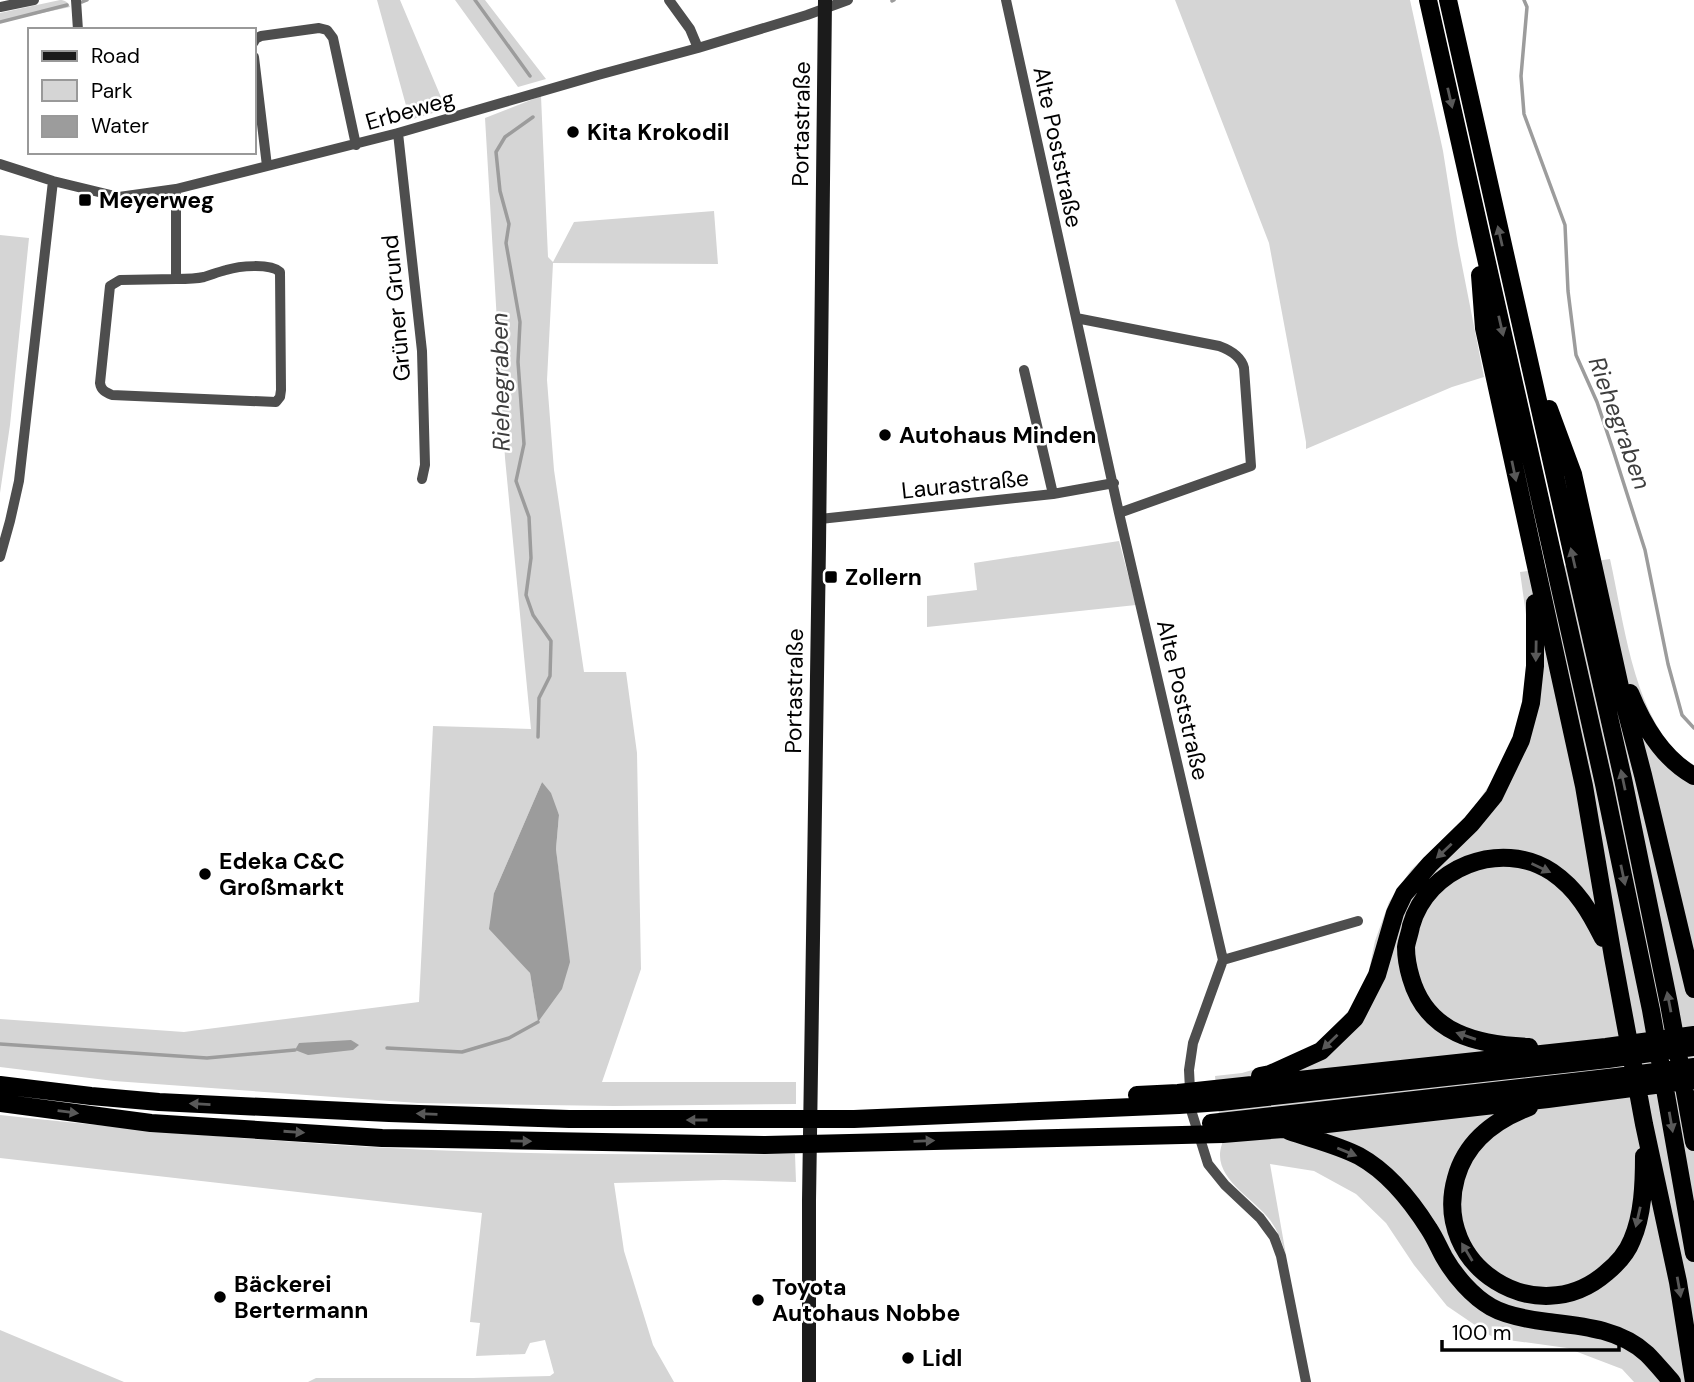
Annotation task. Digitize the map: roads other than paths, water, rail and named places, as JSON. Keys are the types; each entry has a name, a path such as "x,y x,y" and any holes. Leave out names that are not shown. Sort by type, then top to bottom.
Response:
{"highway":[{"path":"1428,0 1615,837 1651,1010 1694,1253"},
{"path":"1448,0 1625,793 1669,1004 1694,1142"},
{"path":"1475,212 1484,328 1584,786 1644,1125 1678,1282 1694,1382"},
{"path":"1526,350 1573,474 1694,989"},
{"path":"1220,1092 1270,1074 1321,1051 1355,1018 1377,975 1395,913 1404,894 1494,796 1521,740 1531,703 1536,638 1533,558"},
{"path":"1613,651 1648,730 1665,753 1694,776"},
{"path":"1613,957 1584,902 1570,887 1550,871 1525,860 1500,857 1471,862 1447,875 1429,891 1415,914 1406,945 1407,965 1420,1002 1441,1024 1473,1039 1505,1045 1607,1053 1694,1035"},
{"path":"0,1085 159,1101 389,1113 569,1119 854,1119 980,1113 1058,1101 1178,1099 1220,1092 1607,1053 1694,1047"},
{"path":"1223,1128 1283,1129 1548,1099 1694,1067"},
{"path":"0,1104 151,1123 382,1138 765,1145 1038,1137 1223,1128 1617,1084 1694,1080"},
{"path":"1548,1099 1509,1115 1474,1142 1459,1165 1452,1189 1452,1213 1460,1240 1473,1263 1496,1282 1521,1293 1561,1295 1583,1289 1599,1280 1624,1254 1633,1239 1642,1199 1644,1125"},
{"path":"1283,1129 1359,1156 1384,1175 1430,1229 1445,1259 1468,1289 1492,1308 1531,1320 1592,1327 1628,1340 1646,1354 1672,1382"}],"main road":[{"name":"Portastraße","path":"809,1382 809,1200 825,4"}],"street":[{"path":"0,6 34,0"},
{"path":"76,0 78,28"},
{"path":"669,0 690,29 698,48"},
{"name":"Erbeweg","path":"0,164 119,197 176,189 356,145 698,48 825,4 848,0"},
{"name":"Alte Poststraße","path":"1006,0 1119,513 1223,960"},
{"path":"256,38 319,28 327,30 333,38 356,145"},
{"path":"256,74 267,166"},
{"name":"Grüner Grund","path":"398,133 422,351 425,466 422,479"},
{"path":"0,557 19,481 53,180"},
{"path":"176,189 176,279"},
{"path":"242,267 271,267 281,272 281,390 276,402 112,394 101,388 110,286 120,280 176,279 206,277 229,268 242,267"},
{"path":"1076,318 1219,346 1235,354 1244,368 1251,466 1119,513"},
{"path":"1024,370 1053,494"},
{"name":"Laurastraße","path":"820,519 1053,494 1114,483"},
{"path":"1306,1382 1281,1256 1274,1237 1208,1164 1191,1110 1190,1056 1223,960 1358,921"}],"water":[{"path":"542,782 551,793 559,815 556,849 570,962 562,989 538,1022 530,973 489,929 494,893"},
{"path":"351,1040 359,1045 353,1050 308,1055 295,1050 299,1043"}],"waterway":[{"path":"82,2 87,0"},
{"path":"475,0 530,76"},
{"name":"Riehegraben","path":"1524,0 1527,7 1521,76 1524,114 1565,225 1568,291 1576,355 1597,402 1645,550 1668,664 1682,715 1694,728"},
{"path":"0,22 67,5"},
{"name":"Riehegraben","path":"533,117 505,137 496,152 500,191 509,224 506,243 520,322 518,362 524,444 516,481 529,517 531,558 526,595 533,615 551,641 550,676 539,698 538,737"},
{"path":"387,1048 462,1052 509,1038 538,1022"},
{"path":"0,1044 207,1058 295,1050"}],"place":[{"name":"Kita Krokodil","path":"573,132"},
{"name":"Meyerweg","path":"85,200"},
{"name":"Autohaus Minden","path":"885,435"},
{"name":"Zollern","path":"831,577"},
{"name":"Edeka C&C Großmarkt","path":"205,874"},
{"name":"Bäckerei Bertermann","path":"220,1297"},
{"name":"Toyota Autohaus Nobbe","path":"758,1300"},
{"name":"Lidl","path":"908,1358"}]}
